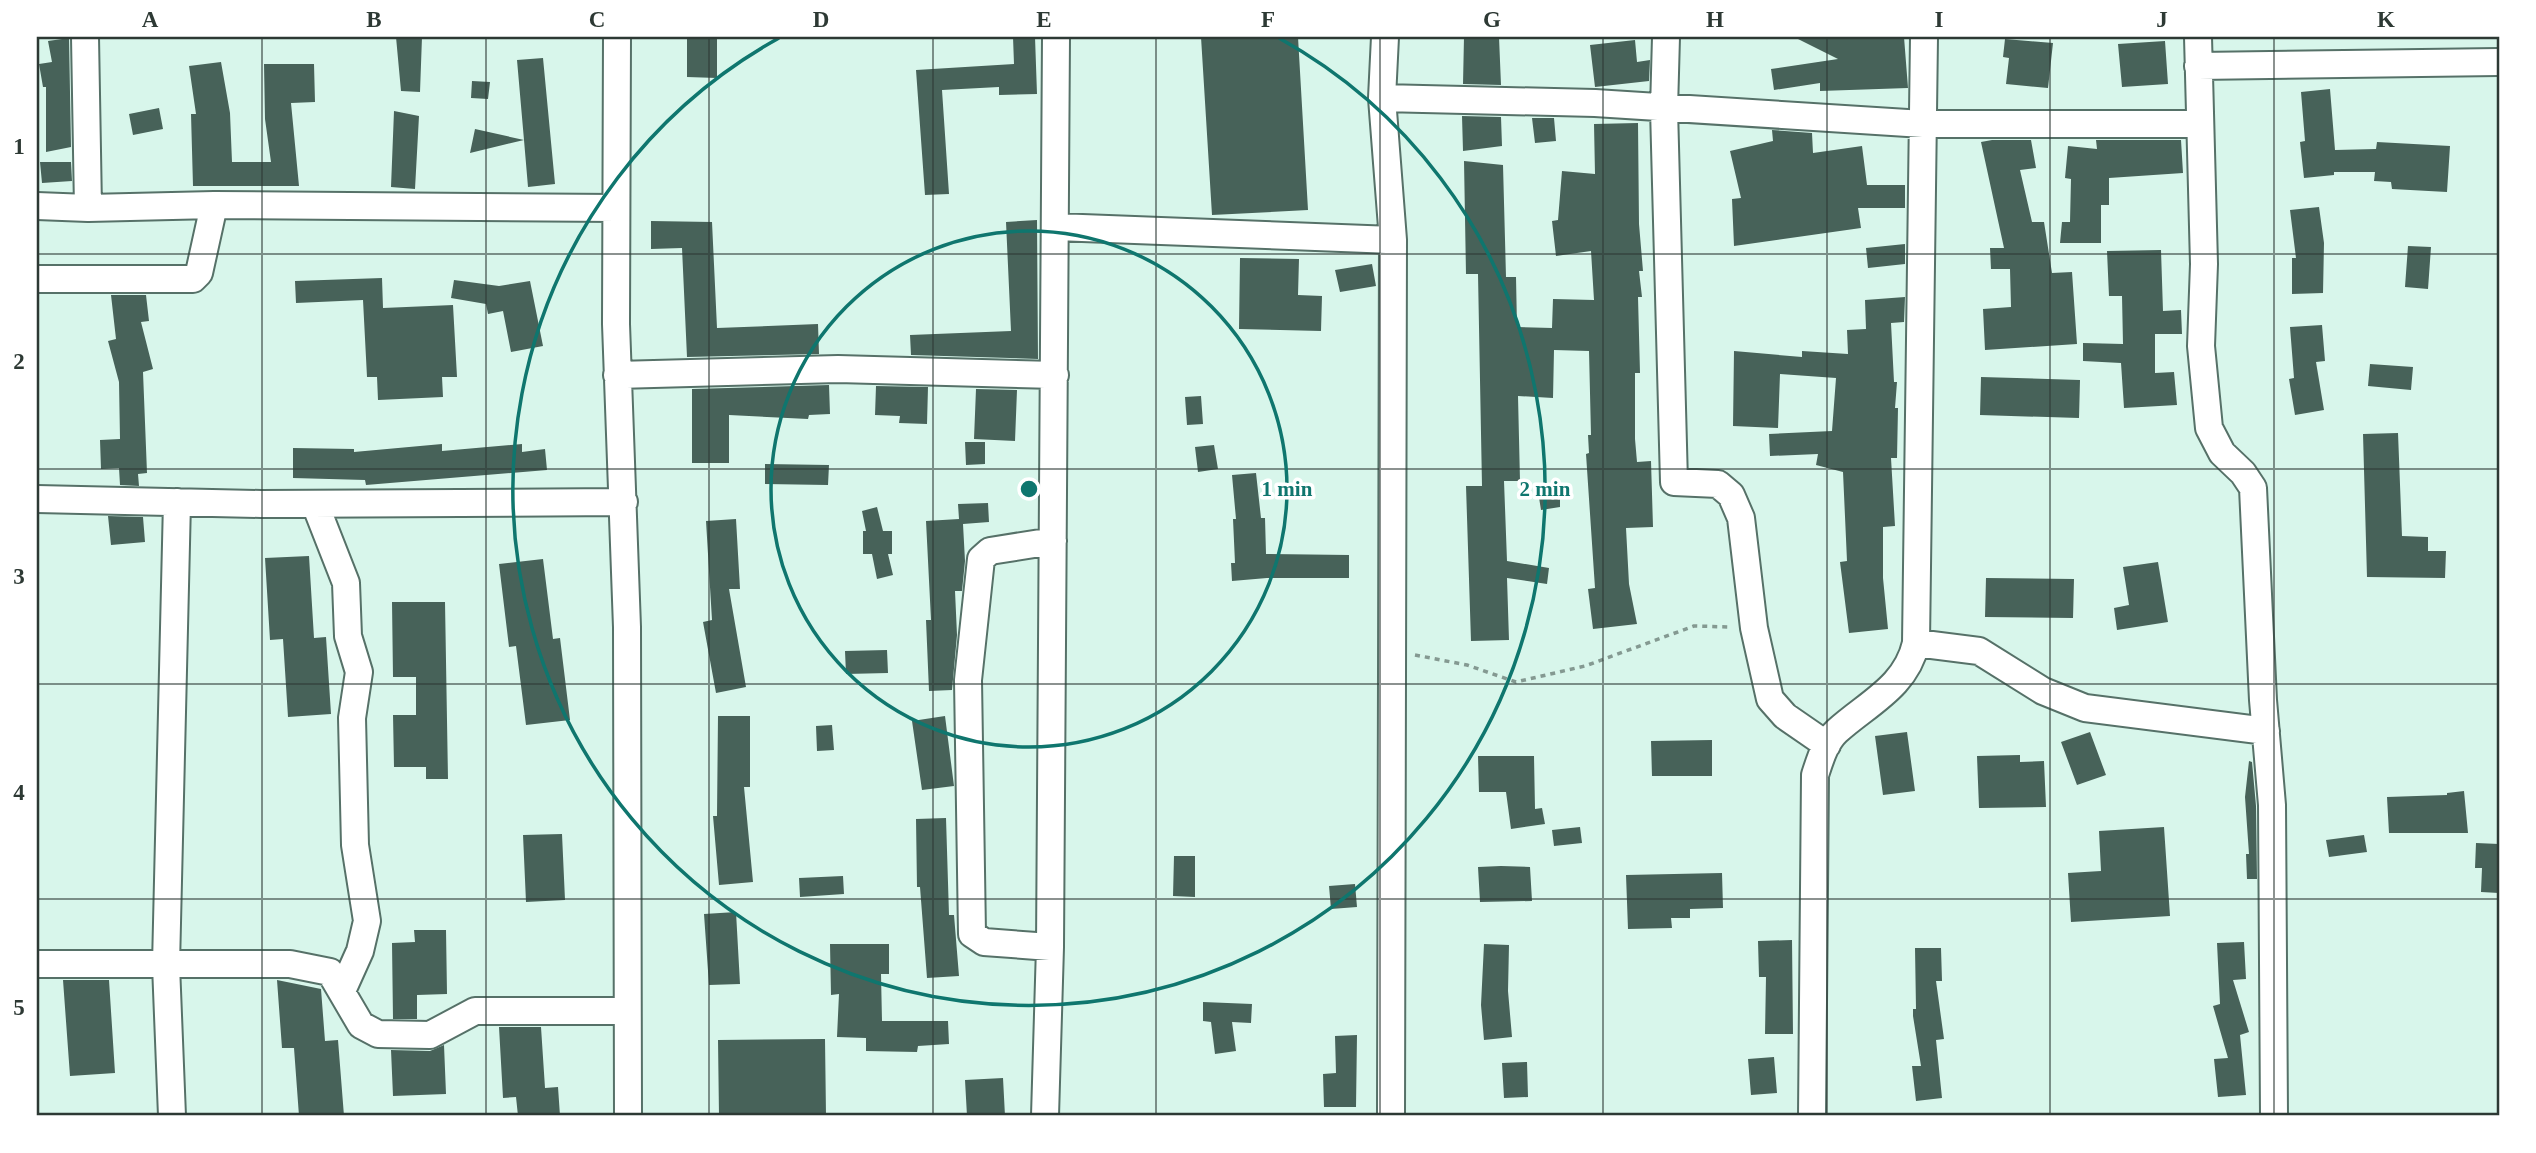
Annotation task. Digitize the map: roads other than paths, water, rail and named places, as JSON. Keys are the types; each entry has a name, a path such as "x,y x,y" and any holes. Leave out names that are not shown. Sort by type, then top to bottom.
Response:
{"street":[{"path":"85,37 88,208"},
{"path":"617,37 617,375 624,502 628,1116"},
{"path":"1045,1116 1050,947 1056,37"},
{"path":"1385,37 1382,98 1393,240 1391,1116"},
{"path":"1666,37 1664,109 1674,482 1718,484 1731,495 1741,517 1754,628 1774,706 1827,745"},
{"path":"1812,1116 1815,775 1827,745 1836,733 1895,684 1906,670 1916,643 1924,37"},
{"path":"2198,37 2198,124 2204,264 2201,346 2209,428 2222,453 2243,473 2253,488 2272,805 2274,1116"},
{"path":"2198,66 2499,62"},
{"path":"1382,98 1595,103 1923,124 2198,124"},
{"path":"37,279 193,279 199,273 214,205"},
{"path":"37,206 616,208"},
{"path":"1056,227 1393,240"},
{"path":"617,375 838,369 1055,375"},
{"path":"37,499 315,504 624,502"},
{"path":"172,1116 166,965 177,502"},
{"path":"315,504 346,583 348,636 359,671 352,718 355,845 367,921 360,951 342,990"},
{"path":"1050,947 984,942 972,934 968,680 981,559 990,551 1053,541"},
{"path":"1916,643 1979,651 2043,691 2085,708 2266,731"},
{"path":"37,964 290,964 320,968 330,972 361,1025 378,1034 430,1035 466,1014 475,1012 627,1011"}]}
